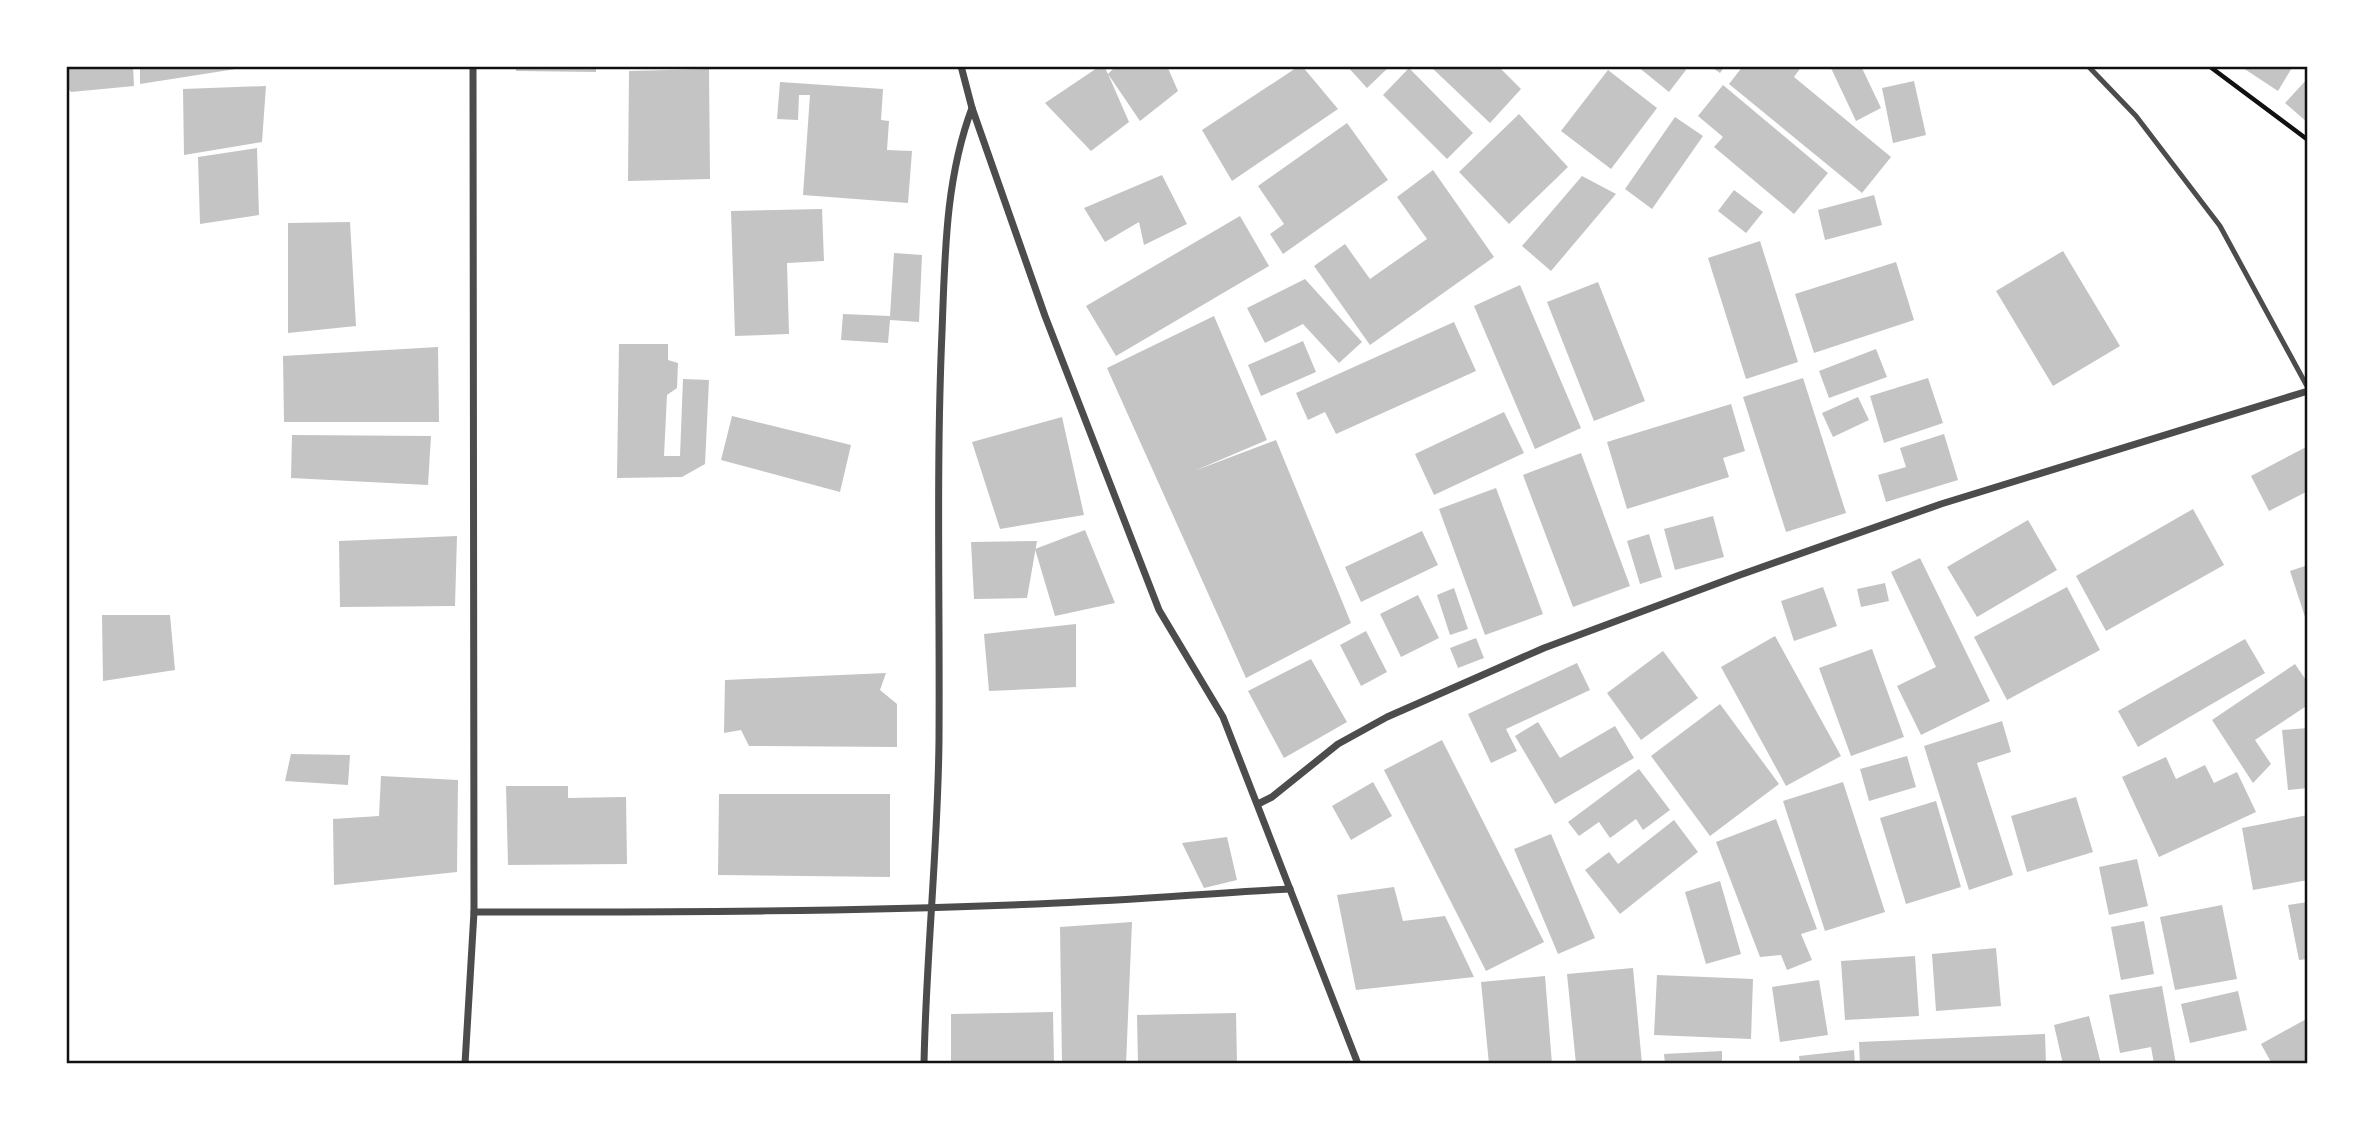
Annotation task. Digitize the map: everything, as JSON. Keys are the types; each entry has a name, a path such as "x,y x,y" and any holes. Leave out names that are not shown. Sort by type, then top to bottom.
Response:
{"street":[{"path":"466,1063 474,912 473,66"},
{"path":"961,66 972,108 1045,316 1159,610 1223,718 1358,1063"},
{"path":"924,1063 939,741 939,417 946,244 951,182 961,139 972,108"},
{"path":"1258,804 1272,797 1338,744 1387,717 1544,649 1737,576 1941,504 2308,390"},
{"path":"474,912 787,911 930,907 1058,903 1290,889"}],"lane":[{"path":"2088,66 2136,116 2220,226 2308,390"}],"path":[{"path":"2209,66 2308,140"}],"building":[{"path":"66,66 133,66 134,86 71,92 66,86"},
{"path":"140,66 242,66 242,68 140,84"},
{"path":"516,66 596,66 596,72 516,71"},
{"path":"1100,66 1104,66 1129,122 1091,151 1045,103"},
{"path":"1116,66 1167,66 1178,91 1140,121 1108,74"},
{"path":"1302,66 1338,109 1232,181 1202,130"},
{"path":"1347,66 1390,66 1367,88"},
{"path":"1430,66 1498,66 1521,89 1490,123"},
{"path":"1637,66 1682,66 1686,70 1669,92"},
{"path":"1710,66 1725,66 1720,73"},
{"path":"1743,66 1802,66 1794,77 1891,157 1862,193 1729,84"},
{"path":"1830,66 1861,66 1881,108 1856,121"},
{"path":"2240,66 2293,66 2278,91"},
{"path":"1409,68 1473,133 1447,159 1383,95"},
{"path":"709,69 710,179 628,181 629,71"},
{"path":"1608,70 1657,108 1611,169 1561,131"},
{"path":"2308,78 2308,123 2285,103"},
{"path":"1914,81 1926,135 1893,143 1882,88"},
{"path":"780,82 883,89 881,120 889,121 887,150 912,151 908,203 803,195 810,95 799,95 798,120 777,119"},
{"path":"1723,85 1828,173 1794,214 1714,147 1723,137 1698,116"},
{"path":"266,86 262,142 184,155 183,89"},
{"path":"1519,114 1568,167 1509,224 1459,172"},
{"path":"1675,117 1703,136 1652,209 1625,189"},
{"path":"1347,123 1388,180 1283,254 1270,234 1284,224 1258,186"},
{"path":"257,148 259,215 200,224 198,157"},
{"path":"1433,170 1494,257 1370,345 1314,266 1345,244 1370,279 1427,239 1397,197"},
{"path":"1162,175 1187,224 1144,245 1139,222 1105,242 1084,208"},
{"path":"1582,176 1616,194 1551,271 1522,246"},
{"path":"1734,190 1763,212 1746,233 1718,211"},
{"path":"1874,195 1882,225 1825,240 1818,210"},
{"path":"822,209 824,261 787,263 789,334 735,336 731,211"},
{"path":"1240,216 1269,266 1116,356 1086,306"},
{"path":"350,222 356,326 288,333 288,223"},
{"path":"1760,241 1798,362 1746,379 1708,258"},
{"path":"2063,251 2120,346 2053,386 1996,291"},
{"path":"894,253 922,255 919,322 890,320 888,343 841,340 843,314 890,316"},
{"path":"1896,262 1914,320 1814,353 1795,294"},
{"path":"1305,279 1362,342 1339,363 1303,324 1265,343 1247,308"},
{"path":"1598,282 1645,401 1594,421 1547,302"},
{"path":"1520,285 1581,428 1535,449 1474,306"},
{"path":"1214,316 1267,440 1194,471 1276,440 1351,623 1246,678 1107,368"},
{"path":"1454,322 1476,371 1336,434 1325,412 1308,420 1296,393"},
{"path":"1303,341 1316,372 1261,396 1248,365"},
{"path":"619,344 668,344 668,360 678,363 677,388 667,395 664,456 680,456 683,379 709,380 705,464 682,477 617,478"},
{"path":"438,347 439,422 284,422 283,356"},
{"path":"1876,349 1887,377 1829,398 1819,371"},
{"path":"1803,378 1846,513 1786,532 1743,397"},
{"path":"1928,378 1943,423 1884,443 1870,396"},
{"path":"1858,397 1869,420 1833,437 1822,413"},
{"path":"1731,404 1745,451 1723,458 1729,477 1627,509 1607,442"},
{"path":"1504,412 1524,453 1434,495 1415,454"},
{"path":"732,416 851,445 840,492 721,460"},
{"path":"1062,417 1084,515 1000,529 972,442"},
{"path":"1944,434 1958,480 1886,502 1878,475 1906,467 1900,448"},
{"path":"292,435 431,436 428,485 291,478"},
{"path":"2308,446 2308,491 2269,511 2251,476"},
{"path":"1581,453 1630,586 1573,607 1523,475"},
{"path":"1496,488 1543,614 1485,635 1439,509"},
{"path":"2193,509 2224,565 2106,631 2076,576"},
{"path":"1713,516 1724,557 1675,570 1664,529"},
{"path":"2028,520 2057,570 1977,617 1947,567"},
{"path":"1085,530 1115,603 1055,616 1035,549"},
{"path":"1422,531 1438,565 1361,602 1345,567"},
{"path":"1649,534 1662,577 1640,584 1627,541"},
{"path":"457,536 455,606 340,607 339,541"},
{"path":"1037,541 1027,598 974,599 971,542"},
{"path":"1920,558 1990,701 1921,735 1897,686 1936,667 1891,572"},
{"path":"2308,565 2308,623 2307,623 2290,571"},
{"path":"1885,583 1889,601 1861,607 1857,589"},
{"path":"1823,587 1837,626 1794,641 1781,601"},
{"path":"2067,587 2100,650 2007,700 1974,637"},
{"path":"1454,588 1468,629 1450,635 1437,595"},
{"path":"1418,595 1439,638 1401,657 1380,614"},
{"path":"102,615 170,615 175,670 103,681"},
{"path":"1076,624 1076,687 989,691 984,634"},
{"path":"1366,631 1387,672 1361,686 1340,645"},
{"path":"1775,636 1841,756 1786,786 1721,667"},
{"path":"1476,638 1484,658 1458,668 1450,648"},
{"path":"2245,639 2265,673 2138,747 2118,711"},
{"path":"1872,649 1904,737 1851,756 1819,668"},
{"path":"1663,651 1698,698 1641,740 1607,693"},
{"path":"1311,659 1347,722 1284,758 1248,691"},
{"path":"1577,663 1590,690 1506,729 1517,751 1491,763 1468,714"},
{"path":"2295,664 2308,683 2308,705 2255,740 2271,764 2253,783 2212,720"},
{"path":"886,673 880,690 897,704 897,747 749,746 741,730 724,733 725,680"},
{"path":"1720,704 1779,784 1710,836 1651,756"},
{"path":"2002,721 2011,752 1977,763 2013,875 1969,890 1924,746"},
{"path":"1538,722 1560,758 1615,726 1634,758 1555,804 1515,736"},
{"path":"2308,728 2308,788 2288,790 2282,730"},
{"path":"1442,740 1544,942 1486,971 1384,770"},
{"path":"291,754 350,755 348,785 285,781"},
{"path":"1907,756 1916,787 1869,801 1860,769"},
{"path":"2166,757 2176,779 2205,765 2214,783 2237,772 2256,812 2159,857 2122,777"},
{"path":"1639,769 1670,810 1643,830 1636,819 1610,838 1599,822 1579,836 1568,822"},
{"path":"381,776 458,780 457,872 334,885 333,819 379,816"},
{"path":"1373,782 1392,816 1351,840 1332,806"},
{"path":"1843,782 1885,912 1825,931 1783,801"},
{"path":"506,786 568,786 568,798 626,797 627,864 508,865"},
{"path":"719,794 890,794 890,877 718,875"},
{"path":"2076,797 2093,852 2027,872 2011,816"},
{"path":"1936,801 1961,887 1906,904 1880,818"},
{"path":"2308,815 2308,880 2253,890 2242,828"},
{"path":"1776,819 1817,929 1801,934 1812,960 1787,970 1781,955 1760,957 1716,842"},
{"path":"1674,820 1698,852 1620,914 1585,870 1609,852 1618,864"},
{"path":"1551,834 1595,938 1558,954 1514,849"},
{"path":"1227,837 1237,880 1204,888 1182,843"},
{"path":"2137,859 2148,906 2109,915 2099,867"},
{"path":"1720,881 1741,954 1706,964 1685,892"},
{"path":"1394,887 1403,921 1445,916 1474,977 1356,990 1337,895"},
{"path":"2308,902 2308,959 2299,960 2288,905"},
{"path":"2222,905 2237,979 2175,990 2160,917"},
{"path":"2144,921 2154,974 2121,980 2111,927"},
{"path":"1132,922 1126,1064 1062,1064 1060,927"},
{"path":"1996,948 2001,1006 1936,1011 1932,954"},
{"path":"1915,956 1919,1016 1845,1020 1841,961"},
{"path":"1633,968 1642,1064 1576,1064 1567,974"},
{"path":"1657,975 1753,979 1751,1039 1654,1035"},
{"path":"1545,976 1552,1064 1489,1064 1481,982"},
{"path":"1819,980 1828,1035 1780,1042 1772,987"},
{"path":"2162,986 2176,1064 2154,1064 2151,1047 2120,1053 2109,995"},
{"path":"2238,991 2247,1030 2190,1043 2181,1004"},
{"path":"1053,1012 1054,1064 951,1064 951,1014"},
{"path":"1236,1013 1237,1064 1138,1064 1137,1015"},
{"path":"2089,1016 2101,1064 2063,1064 2054,1025"},
{"path":"2308,1018 2308,1064 2272,1064 2261,1044"},
{"path":"2045,1034 2046,1064 1860,1064 1859,1042"},
{"path":"1854,1050 1855,1064 1800,1064 1799,1056"},
{"path":"1722,1051 1722,1064 1665,1064 1664,1054"}]}
